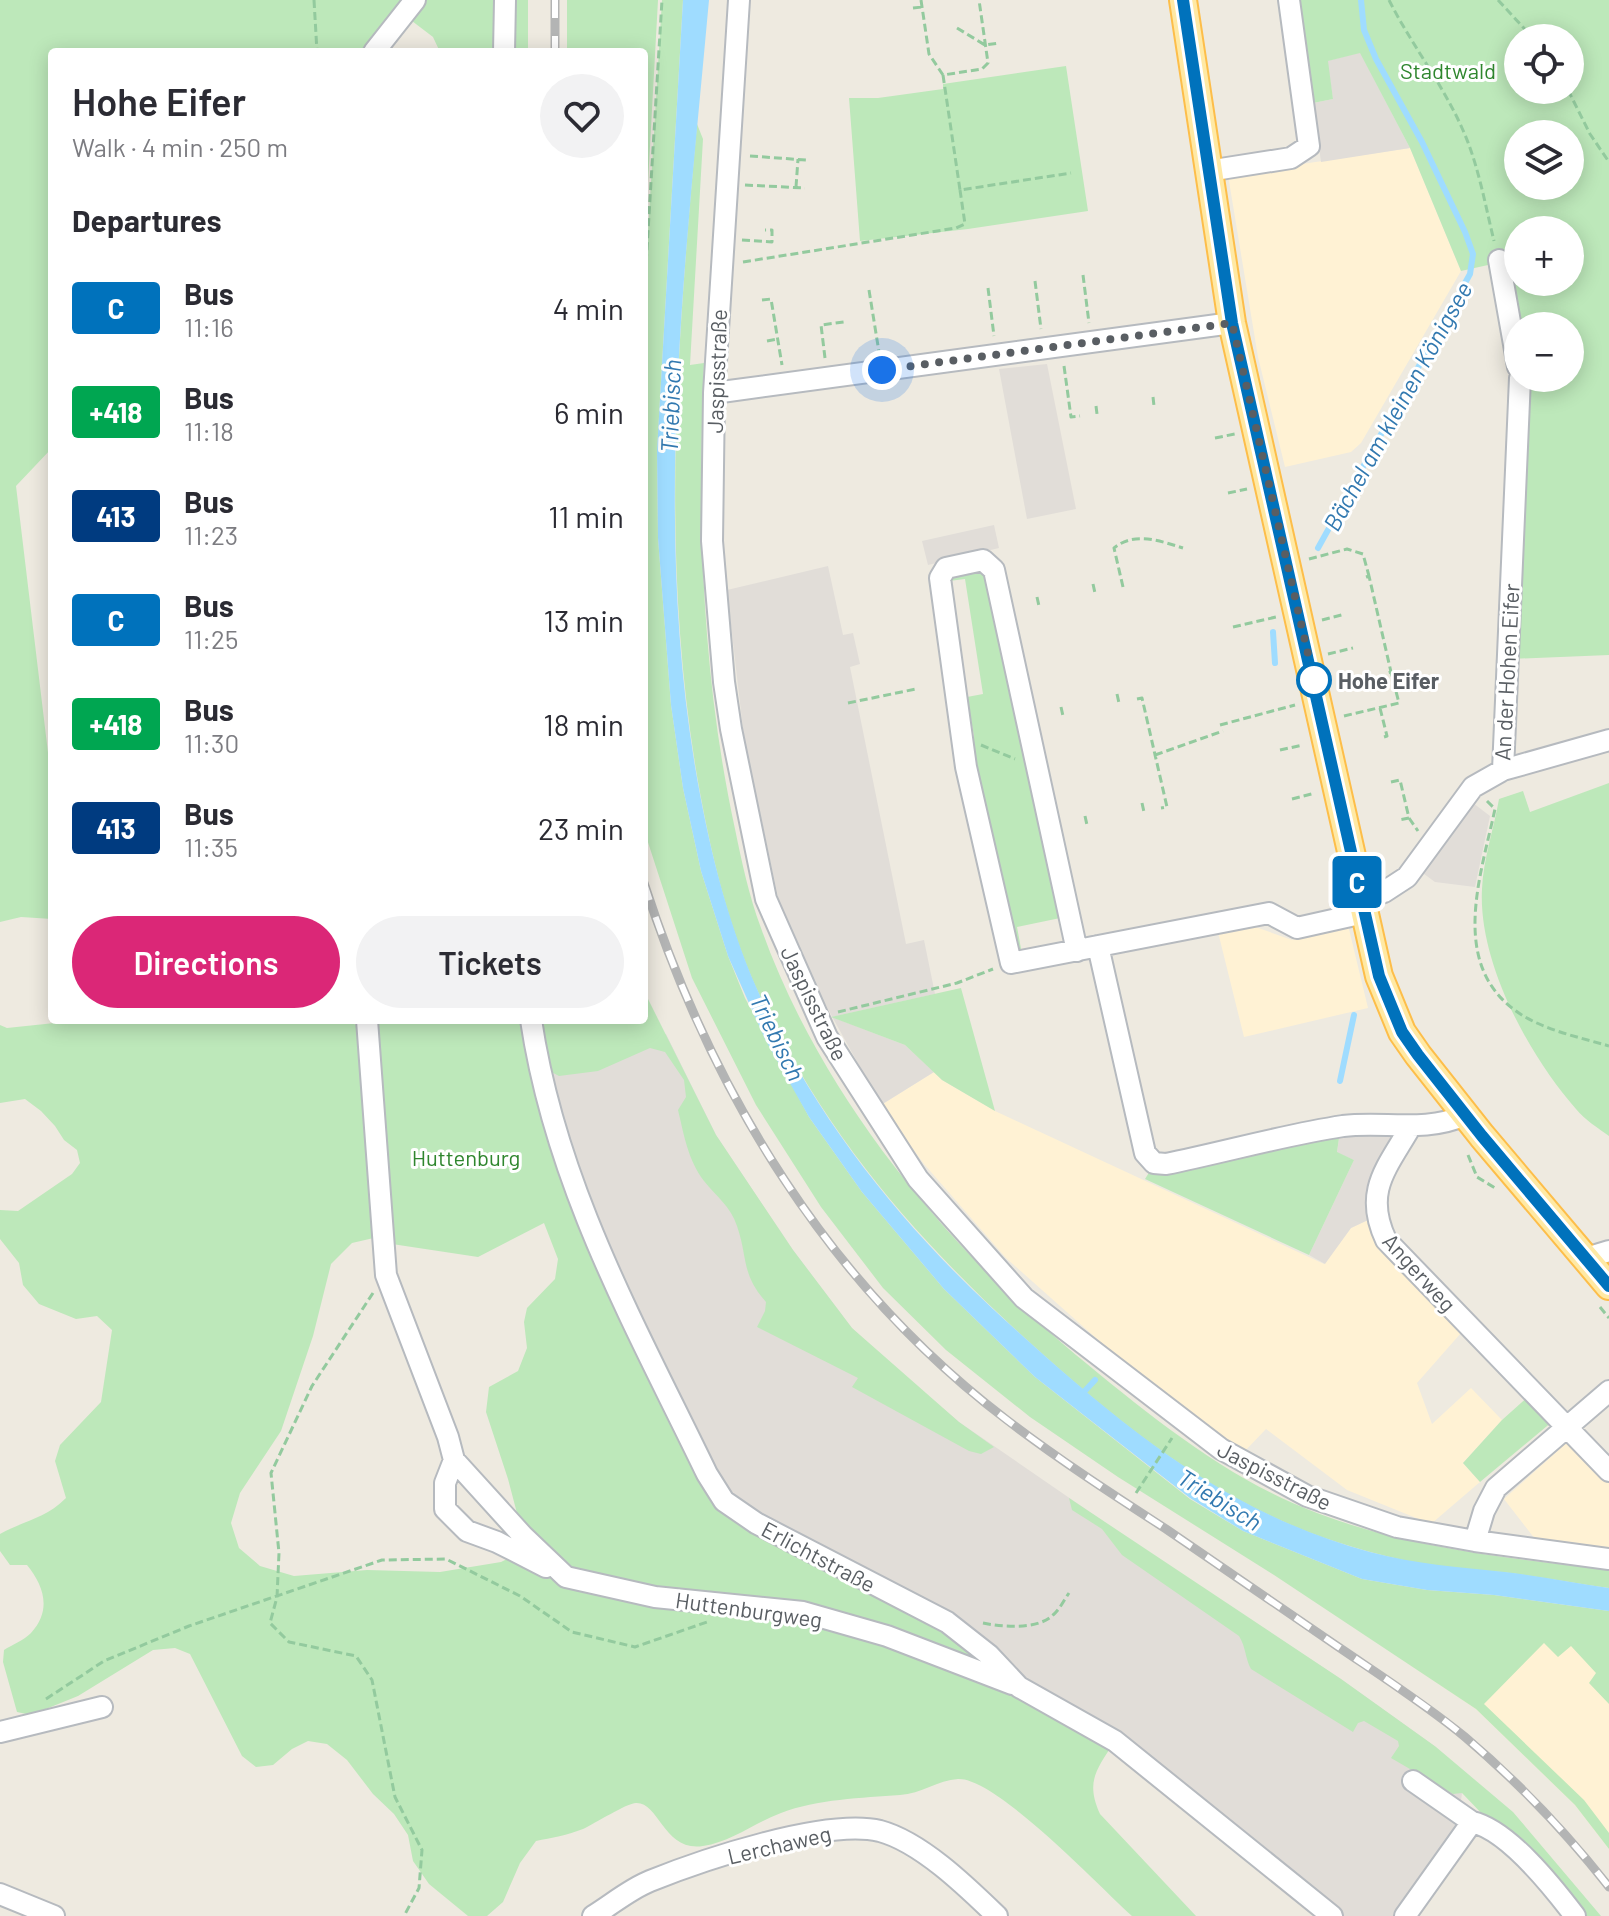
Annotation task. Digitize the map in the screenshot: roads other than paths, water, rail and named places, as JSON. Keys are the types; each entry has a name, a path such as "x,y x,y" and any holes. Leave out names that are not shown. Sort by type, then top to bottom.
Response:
{"main road":[{"path":"1183,0 1232,323 1379,976 1402,1032 1418,1055 1465,1115 1597,1255 1609,1286"}],"street":[{"path":"377,48 415,0"},
{"path":"504,48 505,0"},
{"name":"Jaspisstraße","path":"739,0 714,393 712,541 731,729 766,899 817,1018 918,1179 1024,1298 1221,1449 1307,1496 1397,1527 1609,1559"},
{"path":"1208,171 1291,158 1309,146 1289,0"},
{"path":"1499,260 1508,312"},
{"path":"714,393 1232,323"},
{"name":"An der Hohen Eifer","path":"1077,951 994,570 983,560 946,568 940,578 966,767 1011,963 1077,951 1269,913 1297,928 1362,906 1407,877 1473,787 1503,770 1519,392"},
{"path":"1503,770 1609,740"},
{"path":"1098,946 1145,1153 1154,1163 1166,1164 1338,1127 1446,1124 1465,1115"},
{"path":"367,1024 386,1275 454,1460 523,1536 566,1577"},
{"name":"Erlichtstraße","path":"532,1024 544,1087 579,1205 707,1474 724,1501 756,1523 947,1622 989,1655 1019,1687 1115,1741 1332,1916"},
{"name":"Angerweg","path":"1411,1126 1375,1194 1379,1226 1386,1240 1609,1471"},
{"path":"1475,1541 1484,1511 1496,1488 1609,1391"},
{"name":"Huttenburgweg","path":"454,1460 445,1483 445,1509 467,1531 497,1542 566,1577 655,1597 803,1612 887,1636 1019,1687"},
{"path":"0,1732 102,1707"},
{"path":"1413,1781 1469,1824 1480,1824 1512,1846 1545,1876 1575,1916"},
{"path":"1405,1916 1469,1824"},
{"name":"Lerchaweg","path":"593,1916 647,1882 763,1843 852,1828 879,1831 902,1840 928,1857 997,1916"},
{"path":"0,1894 54,1916"}],"water":[{"name":"Triebisch","path":"683,0 709,0 683,287 678,383 676,575 683,671 700,795 727,908 757,989 803,1078 859,1161 957,1274 1078,1385 1167,1454 1214,1485 1315,1534 1403,1559 1609,1588 1609,1611 1494,1595 1427,1590 1362,1579 1243,1531 1190,1498 1035,1377 944,1289 862,1192 809,1117 765,1039 728,956 701,871 683,788 671,705 658,538 657,451"}],"waterway":[{"name":"Bächel am kleinen Königsee","path":"1318,548 1470,274 1473,254 1422,142 1376,59 1364,30 1361,0"},
{"name":"Bächel am kleinen Königsee","path":"1273,632 1275,663"},
{"path":"1340,1081 1354,1015"},
{"path":"1081,1395 1095,1380"}],"railway":[{"path":"555,0 555,48"},
{"path":"648,894 704,1037 742,1110 784,1180 832,1246 885,1309 943,1367 1026,1434 1450,1725 1541,1808 1609,1887"}],"place":[{"name":"Hohe Eifer","path":"1314,680"}],"park label":[{"name":"Stadtwald","path":"1448,70"},
{"name":"Huttenburg","path":"466,1157"}]}
